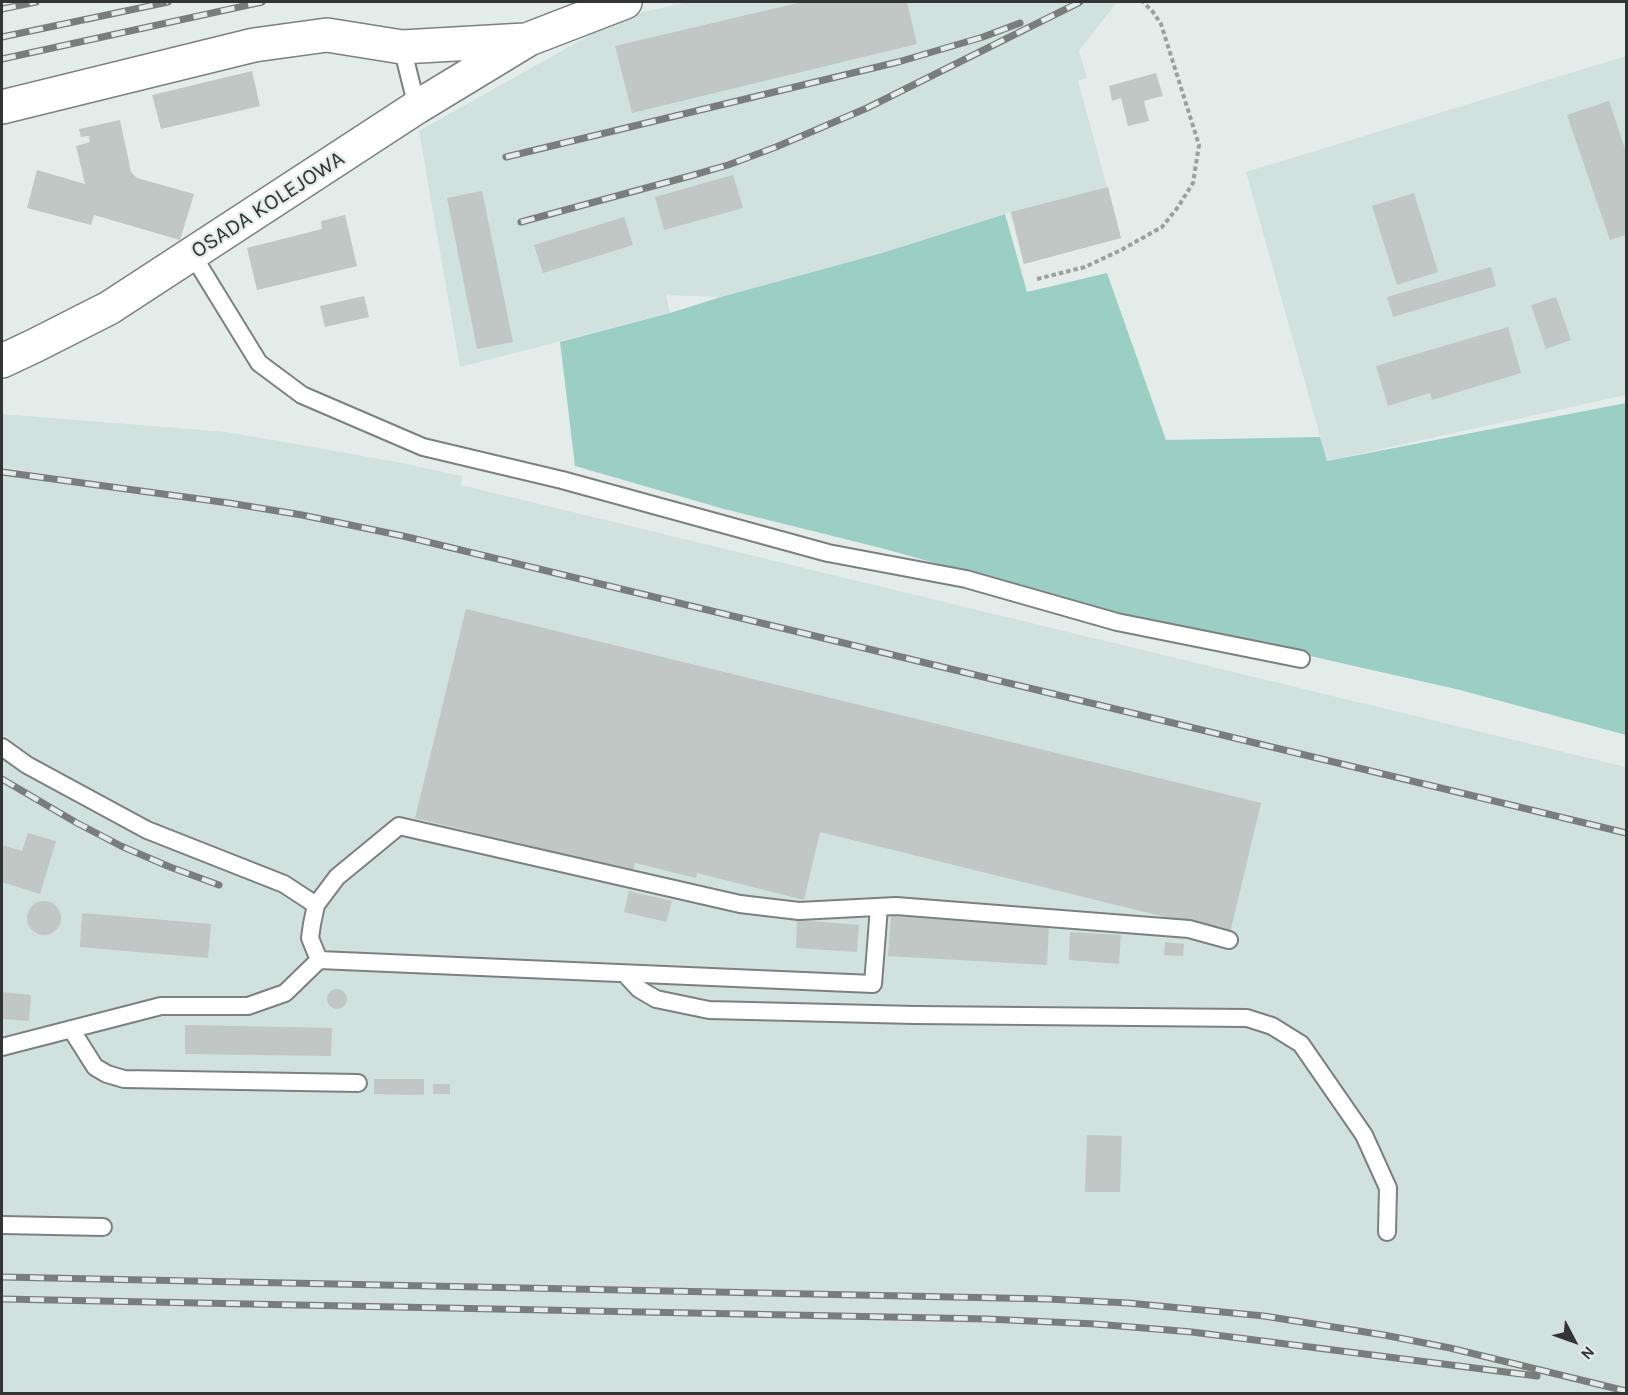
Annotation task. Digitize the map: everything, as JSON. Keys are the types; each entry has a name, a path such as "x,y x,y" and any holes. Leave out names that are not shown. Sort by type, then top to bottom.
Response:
{"street":[{"name":"OSADA KOLEJOWA","path":"2,361 109,308 417,107 529,39 625,2"},
{"name":"OSADA KOLEJOWA","path":"2,106 254,45 327,35 402,47 529,39"}],"lane":[{"path":"402,47 417,107"},
{"path":"192,254 259,363 302,395 423,447 562,480 828,553 966,579 1117,622 1301,659"},
{"path":"2,747 27,765 147,830 284,884 316,905"},
{"path":"319,960 310,938 316,905 337,877 399,826 740,904 799,910 896,906 1189,929 1229,940"},
{"path":"2,1047 161,1006 248,1006 285,993 319,960 873,984 879,907"},
{"path":"625,974 639,989 656,999 709,1010 915,1016 1246,1018 1272,1026 1301,1044 1364,1134 1388,1188 1387,1232"},
{"path":"71,1029 94,1067 124,1079 358,1083"},
{"path":"2,1225 103,1227"}],"path":[{"path":"1037,279 1085,267 1121,250 1162,226 1178,207 1193,183 1199,145 1161,24 1143,2"}],"shaded area":[{"path":"688,2 1117,2 1079,51 1087,78 1078,81 1121,238 1024,264 1010,212 882,253 721,297 666,295 670,313 460,367 419,131 599,30 643,12"},
{"path":"1626,56 1626,395 1327,461 1246,172"},
{"path":"2,414 227,432 462,476 461,485 1626,767 1626,1393 2,1393"}],"green space":[{"path":"1005,214 1027,292 1107,273 1166,440 1320,437 1327,461 1626,403 1626,735 1460,690 1090,606 881,548 724,509 575,466 560,342 882,253"}],"building":[{"path":"802,2 907,2 917,44 632,113 615,46"},
{"path":"252,71 260,106 161,129 152,95"},
{"path":"1156,73 1163,96 1144,101 1149,121 1128,126 1121,98 1112,101 1109,86"},
{"path":"1609,101 1626,152 1626,235 1610,240 1567,115"},
{"path":"120,120 131,172 137,178 194,194 180,240 94,215 91,225 27,208 37,170 85,184 76,146 90,142 89,136 81,137 79,129"},
{"path":"733,175 743,208 664,230 655,197"},
{"path":"1108,187 1121,238 1024,264 1011,212"},
{"path":"482,191 513,342 477,349 447,198"},
{"path":"1414,193 1438,272 1397,285 1372,206"},
{"path":"345,215 357,266 257,290 247,248 322,229 321,221"},
{"path":"624,217 633,245 543,273 534,245"},
{"path":"1491,267 1496,286 1393,317 1387,297"},
{"path":"364,296 369,317 325,327 320,306"},
{"path":"1556,297 1571,340 1546,349 1531,305"},
{"path":"1508,327 1521,373 1432,400 1430,393 1388,406 1376,366"},
{"path":"466,609 1261,803 1230,933 820,832 804,900 697,873 696,878 635,863 633,871 415,818"},
{"path":"28,833 56,841 40,894 2,882 2,845 22,851"},
{"path":"629,891 672,901 666,922 624,912"},
{"path":"44,901 56,906 61,918 56,930 44,935 32,930 27,918 32,906"},
{"path":"82,913 211,924 208,958 80,947"},
{"path":"891,916 1049,926 1047,965 888,956"},
{"path":"797,920 859,925 857,952 796,948"},
{"path":"1070,932 1121,935 1119,964 1069,960"},
{"path":"1165,942 1184,944 1183,956 1164,955"},
{"path":"337,989 344,992 347,999 344,1006 337,1009 330,1006 327,999 330,992"},
{"path":"2,992 31,995 29,1021 2,1019"},
{"path":"185,1025 332,1028 331,1056 185,1054"},
{"path":"374,1079 424,1079 424,1095 374,1094"},
{"path":"433,1084 450,1084 450,1094 433,1094"},
{"path":"1087,1135 1122,1136 1120,1192 1085,1192"}],"railway":[{"path":"2,9 36,2"},
{"path":"2,37 168,2"},
{"path":"2,59 262,2"},
{"path":"521,222 728,165 776,147 867,108 1080,2"},
{"path":"506,157 898,62 983,37 1020,23"},
{"path":"2,472 229,503 302,515 403,536 1626,833"},
{"path":"2,779 121,846 219,885"},
{"path":"2,1277 1048,1299 1128,1303 1264,1316 1384,1335 1450,1348 1626,1391"},
{"path":"2,1299 987,1319 1095,1324 1192,1332 1537,1376"}]}
